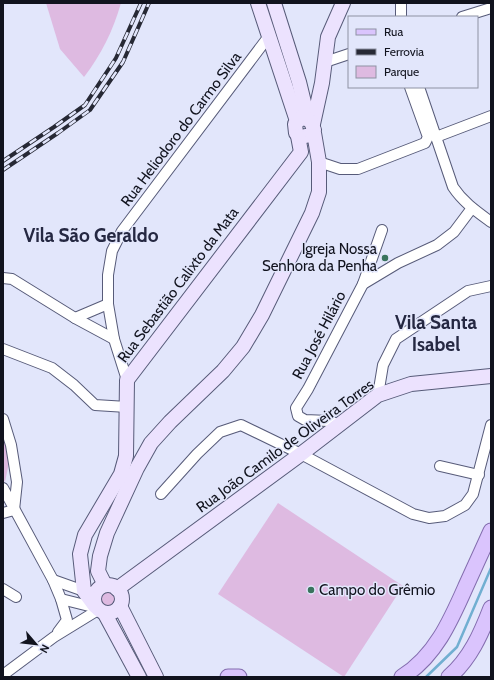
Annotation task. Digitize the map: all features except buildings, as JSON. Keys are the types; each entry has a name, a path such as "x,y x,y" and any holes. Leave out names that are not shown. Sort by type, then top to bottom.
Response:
{"main road":[{"path":"402,677 414,670 433,649 452,618 491,530"},
{"path":"449,677 458,670 473,649 491,608"},
{"path":"228,677 239,677"}],"street":[{"path":"258,3 269,36 312,133 307,137 298,136 301,152 312,154 319,162 340,169 358,169 425,143 428,137 410,88"},
{"path":"139,677 97,600 100,556 107,533 151,443 170,422 223,371 243,347 262,315 312,213 319,192 319,162 298,82 274,3"},
{"path":"308,123 317,104 322,83 328,37 343,3"},
{"path":"401,3 401,16"},
{"path":"465,16 491,8"},
{"name":"Rua Heliodoro do Carmo Silva","path":"127,380 114,339 108,304 108,275 112,251 122,231 269,36"},
{"path":"325,62 348,54"},
{"path":"298,82 309,86 318,86 322,83"},
{"path":"419,88 453,187 460,197 491,222"},
{"path":"436,137 491,116"},
{"name":"Rua Sebastião Calixto da Mata","path":"97,600 80,554 85,535 121,474 126,456 127,380 301,152"},
{"name":"Rua José Hilário","path":"340,425 329,421 305,420 298,416 296,408 363,284 398,263 437,244 454,232 472,208"},
{"path":"363,284 382,230"},
{"path":"3,278 12,279 75,318 114,339"},
{"path":"378,395 383,365 396,339 468,291 491,286"},
{"path":"75,318 108,304"},
{"path":"3,349 52,368 74,385 95,405 127,407"},
{"name":"Rua João Camilo de Oliveira Torres","path":"3,675 54,637 97,600 301,454 378,395 411,384 491,376"},
{"path":"3,419 11,445 16,482 14,510"},
{"path":"161,494 197,454 220,432 241,425 301,454 413,514 429,518 445,516 465,504 473,494 491,425"},
{"path":"440,466 479,475"},
{"path":"3,488 54,580 67,620"},
{"path":"3,514 14,510"},
{"path":"54,580 97,600"},
{"path":"3,589 16,597"},
{"path":"61,599 97,600"},
{"path":"54,637 67,620 97,600"},
{"name":"Rua João Camilo de Oliveira Torres","path":"97,600 114,612 120,606 156,677"}],"green space":[{"path":"46,3 121,3 106,42 84,77 60,49"},
{"path":"3,434 10,458 5,482 3,478"},
{"name":"Campo do Grêmio","path":"278,503 403,586 344,677 218,594"},
{"path":"108,589 115,592 118,599 115,606 108,609 101,606 98,599 101,592"}],"waterway":[{"path":"426,677 457,647 491,568"}],"railway":[{"path":"3,161 85,105 116,58 141,3"},
{"path":"3,170 90,110 123,62 149,3"}],"place":[{"name":"Igreja Nossa Senhora da Penha","path":"385,258"},
{"name":"Campo do Grêmio","path":"311,590"}],"district":[{"name":"Vila São Geraldo","path":"91,235"},
{"name":"Vila Santa Isabel","path":"436,333"}]}
